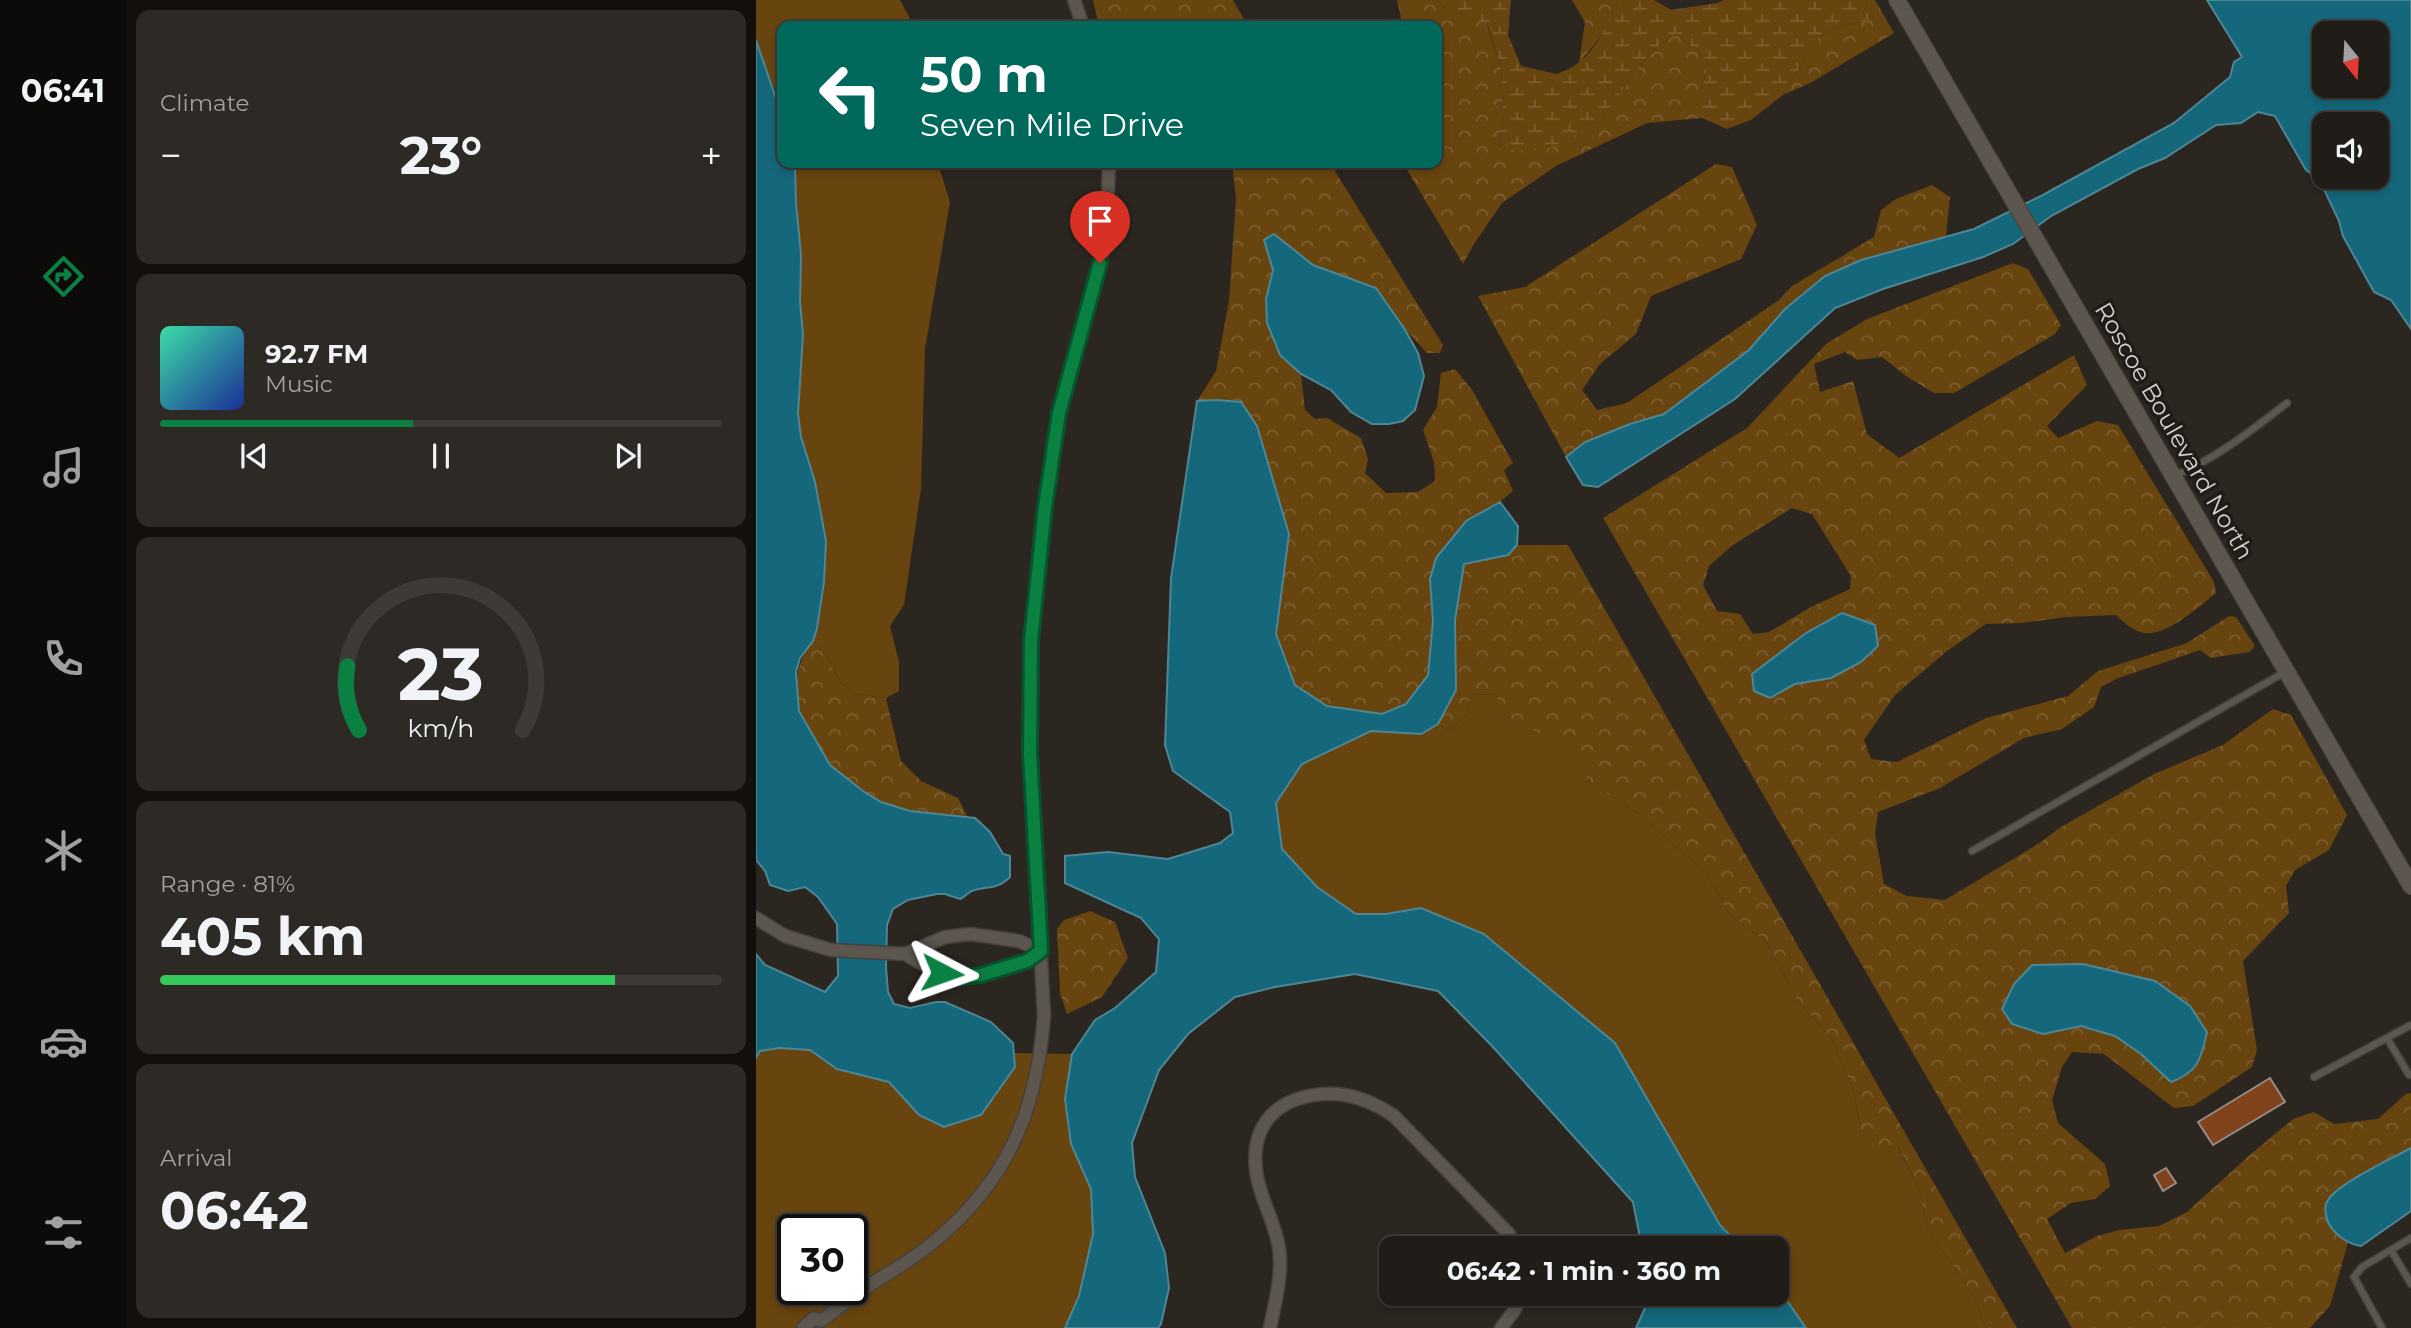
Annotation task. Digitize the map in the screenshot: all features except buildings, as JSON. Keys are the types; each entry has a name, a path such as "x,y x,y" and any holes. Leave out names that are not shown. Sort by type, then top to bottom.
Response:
{"street":[{"path":"1074,0 1081,21"},
{"name":"Roscoe Boulevard North","path":"1897,0 2411,886"},
{"path":"803,1328 814,1318 821,1325 929,1246 958,1221 994,1179 1017,1137 1035,1084 1041,1055 1044,1016 1030,765 1031,640 1045,507 1059,413 1100,263 1107,223 1109,168"},
{"path":"756,918 785,936 831,950 905,954 945,937 971,934 1019,941 1041,951"},
{"path":"905,954 924,966 963,977 1027,961 1041,951"},
{"path":"1270,1328 1280,1268 1279,1248 1261,1193 1255,1152 1258,1136 1269,1117 1295,1100 1329,1093 1346,1094 1379,1106 1394,1116 1510,1236"},
{"path":"1501,1328 1516,1306"}],"lane":[{"path":"2174,476 2193,468 2249,433 2287,402"},
{"path":"1972,851 2287,671"},
{"path":"2314,1077 2411,1025"},
{"path":"2387,1038 2409,1076 2411,1074"},
{"path":"2382,1328 2354,1277 2362,1268 2411,1238"},
{"path":"2391,1250 2411,1284"}],"green space":[{"path":"756,0 900,0 911,21 777,21 777,98 756,40"},
{"path":"1093,0 1233,0 1245,21 1098,21"},
{"path":"1397,0 1437,0 1444,7 1486,22 1501,68 1503,114 1499,150 1599,123 1650,52 1677,33 1708,62 1702,89 1702,118 1647,123 1556,166 1502,203 1463,264 1406,168 1442,168 1442,21 1397,21 1401,17"},
{"path":"1437,0 1511,0 1508,35 1521,66 1557,74 1577,64 1596,44 1608,26 1618,0 1654,0 1671,10 1724,0 1872,0 1869,20 1835,28 1817,39 1783,95 1751,120 1727,129 1702,118 1702,89 1708,62 1677,33 1650,52 1599,123 1546,150 1499,150 1503,114 1501,68 1487,23 1444,7"},
{"path":"1572,0 1618,0 1608,26 1579,63 1585,22"},
{"path":"1872,0 1875,0 1894,33 1812,82 1783,95 1817,39 1835,28 1869,20"},
{"path":"1716,164 1732,167 1757,225 1741,259 1651,296 1636,334 1600,364 1582,390 1597,410 1627,403 1779,300 1792,286 1874,237 1881,210 1896,199 1932,185 1950,197 1946,237 1861,260 1825,276 1785,309 1749,350 1664,414 1585,442 1566,457 1478,296 1525,287"},
{"path":"794,168 940,168 950,202 925,349 921,489 904,605 890,626 899,662 899,691 886,698 855,694 841,683 828,658 813,641 821,610 826,541 798,414 803,334 800,302 801,255"},
{"path":"1233,168 1333,168 1443,345 1440,353 1427,353 1404,328 1376,289 1313,265 1274,234 1264,240 1273,270 1266,299 1280,355 1301,374 1305,410 1315,419 1327,418 1361,438 1368,459 1365,473 1386,493 1418,492 1435,481 1434,462 1423,430 1437,407 1441,373 1455,369 1472,390 1513,463 1504,470 1513,491 1500,502 1466,521 1430,579 1433,621 1428,675 1406,704 1382,714 1327,706 1295,685 1276,634 1289,534 1217,400 1197,401 1216,371 1229,301 1236,199"},
{"path":"2013,263 2028,269 2061,325 2055,334 1954,393 1934,393 1882,357 1857,360 1845,352 1814,364 1820,392 1853,381 1867,434 1899,458 2074,355 2087,385 2047,426 2058,438 2097,421 2118,425 2214,582 2216,593 2173,625 2153,633 2136,630 2116,615 1986,624 1947,651 1895,695 1864,740 1871,759 1897,762 1986,718 2068,696 2098,671 2187,643 2229,616 2236,617 2255,646 2249,652 2211,658 2200,650 2116,679 2101,687 2094,707 2062,729 2024,738 1940,788 1878,812 1875,834 1884,884 1907,896 1945,900 2038,844 2061,827 2154,774 2223,745 2273,709 2291,715 2347,815 2329,850 2295,870 2286,886 2289,913 2243,961 2257,1050 2252,1067 2193,1106 2174,1108 2104,1054 2072,1052 2062,1067 2052,1100 2058,1123 2105,1164 2110,1186 2095,1199 2071,1203 2047,1219 2065,1253 2097,1236 2119,1230 2159,1226 2187,1212 2293,1119 2314,1112 2334,1124 2378,1119 2406,1094 2411,1093 2411,1148 2340,1188 2330,1225 2348,1243 2330,1306 2310,1328 2072,1328 1603,518 1747,428 1826,344 1867,319","holes":["1792,508 1812,514 1851,576 1850,589 1811,607 1769,632 1753,634 1740,614 1717,611 1703,585 1709,566 1733,545","2081,1026 2207,1032 2141,1054 2116,1036"]},
{"path":"1517,545 1568,545 2017,1328 1986,1328 1974,1297 1927,1228 1921,1193 1898,1147 1876,1148 1861,1135 1854,1091 1831,1037 1798,1002 1768,944 1728,912 1707,874 1639,814 1591,783 1559,743 1505,716 1496,694 1471,695 1467,714 1450,730 1438,724 1456,690 1455,620 1464,564 1508,555"},
{"path":"813,641 828,658 841,683 855,694 886,698 901,761 921,781 958,798 967,816 913,811 882,802 861,791 824,755 810,734 800,710 797,686 801,663"},
{"path":"1497,694 1505,716 1559,742 1591,783 1639,814 1707,874 1728,912 1768,944 1798,1002 1831,1037 1854,1091 1861,1135 1897,1146 1921,1193 1927,1228 1974,1297 1986,1328 1806,1328 1789,1304 1789,1236 1731,1236 1720,1225 1615,1043 1484,934 1421,908 1386,914 1356,914 1317,887 1282,849 1276,803 1302,764 1371,731 1421,734 1438,724 1450,730 1467,714 1471,695"},
{"path":"1090,911 1115,922 1128,958 1102,997 1067,1014 1060,993 1057,929 1064,920"},
{"path":"779,1048 810,1050 837,1069 889,1082 919,1115 1015,1067 1015,1053 1072,1054 1067,1089 1067,1123 1072,1146 1091,1191 1093,1226 1088,1261 1065,1328 756,1328 756,1058 760,1051"}],"water":[{"path":"2207,0 2411,0 2411,329 2391,300 2374,292 2343,236 2324,189 2389,189 2389,112 2312,112 2312,174 2306,170 2275,116 2258,112 2241,123 2216,125 2165,158 2138,169 2051,216 2013,244 1835,308 1735,399 1598,487 1583,485 1566,457 1585,442 1664,414 1749,350 1785,309 1825,276 1861,260 1974,229 2041,196 2174,123 2230,77 2234,62 2242,57"},
{"path":"756,40 777,101 777,168 795,168 803,334 798,414 826,541 824,582 817,628 813,641 800,658 796,672 799,711 830,765 863,791 881,802 910,811 975,818 990,832 1003,854 1010,856 1010,877 1005,882 975,890 960,899 937,894 908,900 893,909 887,925 888,992 894,1004 910,1008 945,1002 991,1022 1013,1043 1015,1067 981,1115 944,1127 919,1115 889,1082 837,1069 810,1050 779,1048 760,1051 756,1058 756,954 765,965 825,992 838,976 837,924 818,897 805,887 788,891 770,885 765,871 756,860"},
{"path":"1274,234 1313,265 1376,288 1404,328 1418,353 1424,376 1415,410 1403,421 1372,424 1351,412 1331,390 1301,374 1280,355 1267,323 1266,299 1273,270 1264,240"},
{"path":"1197,401 1241,402 1257,426 1289,534 1276,634 1295,685 1327,706 1382,714 1406,704 1428,675 1433,621 1430,579 1436,558 1466,521 1500,502 1518,526 1517,545 1508,555 1464,564 1455,620 1456,690 1438,724 1421,734 1371,731 1302,764 1276,803 1282,849 1317,887 1356,914 1386,914 1421,908 1484,934 1615,1043 1720,1225 1731,1236 1640,1236 1633,1202 1492,1046 1438,991 1355,974 1275,987 1235,997 1188,1034 1159,1070 1132,1143 1135,1177 1165,1253 1169,1288 1161,1324 1158,1328 1065,1328 1079,1296 1093,1234 1091,1189 1071,1144 1065,1099 1072,1054 1095,1020 1115,1008 1156,972 1159,939 1141,918 1065,883 1065,856 1108,852 1168,859 1220,843 1233,833 1230,812 1173,771 1165,745 1171,578"},
{"path":"1842,613 1875,625 1878,646 1861,662 1831,678 1795,684 1770,698 1754,691 1752,674 1806,633"},
{"path":"2083,964 2155,981 2190,1006 2207,1032 2200,1057 2188,1074 2171,1082 2141,1054 2115,1036 2081,1026 2043,1034 2012,1024 2002,1009 2014,984 2032,965"},
{"path":"2411,1148 2411,1211 2361,1246 2340,1237 2327,1220 2325,1209 2328,1200 2354,1179"},
{"path":"1789,1304 1806,1328 1636,1328 1645,1308 1789,1306"}],"route":[{"path":"942,973 963,977 981,975 1027,961 1041,951 1030,754 1031,640 1045,507 1059,413 1100,263"}]}
